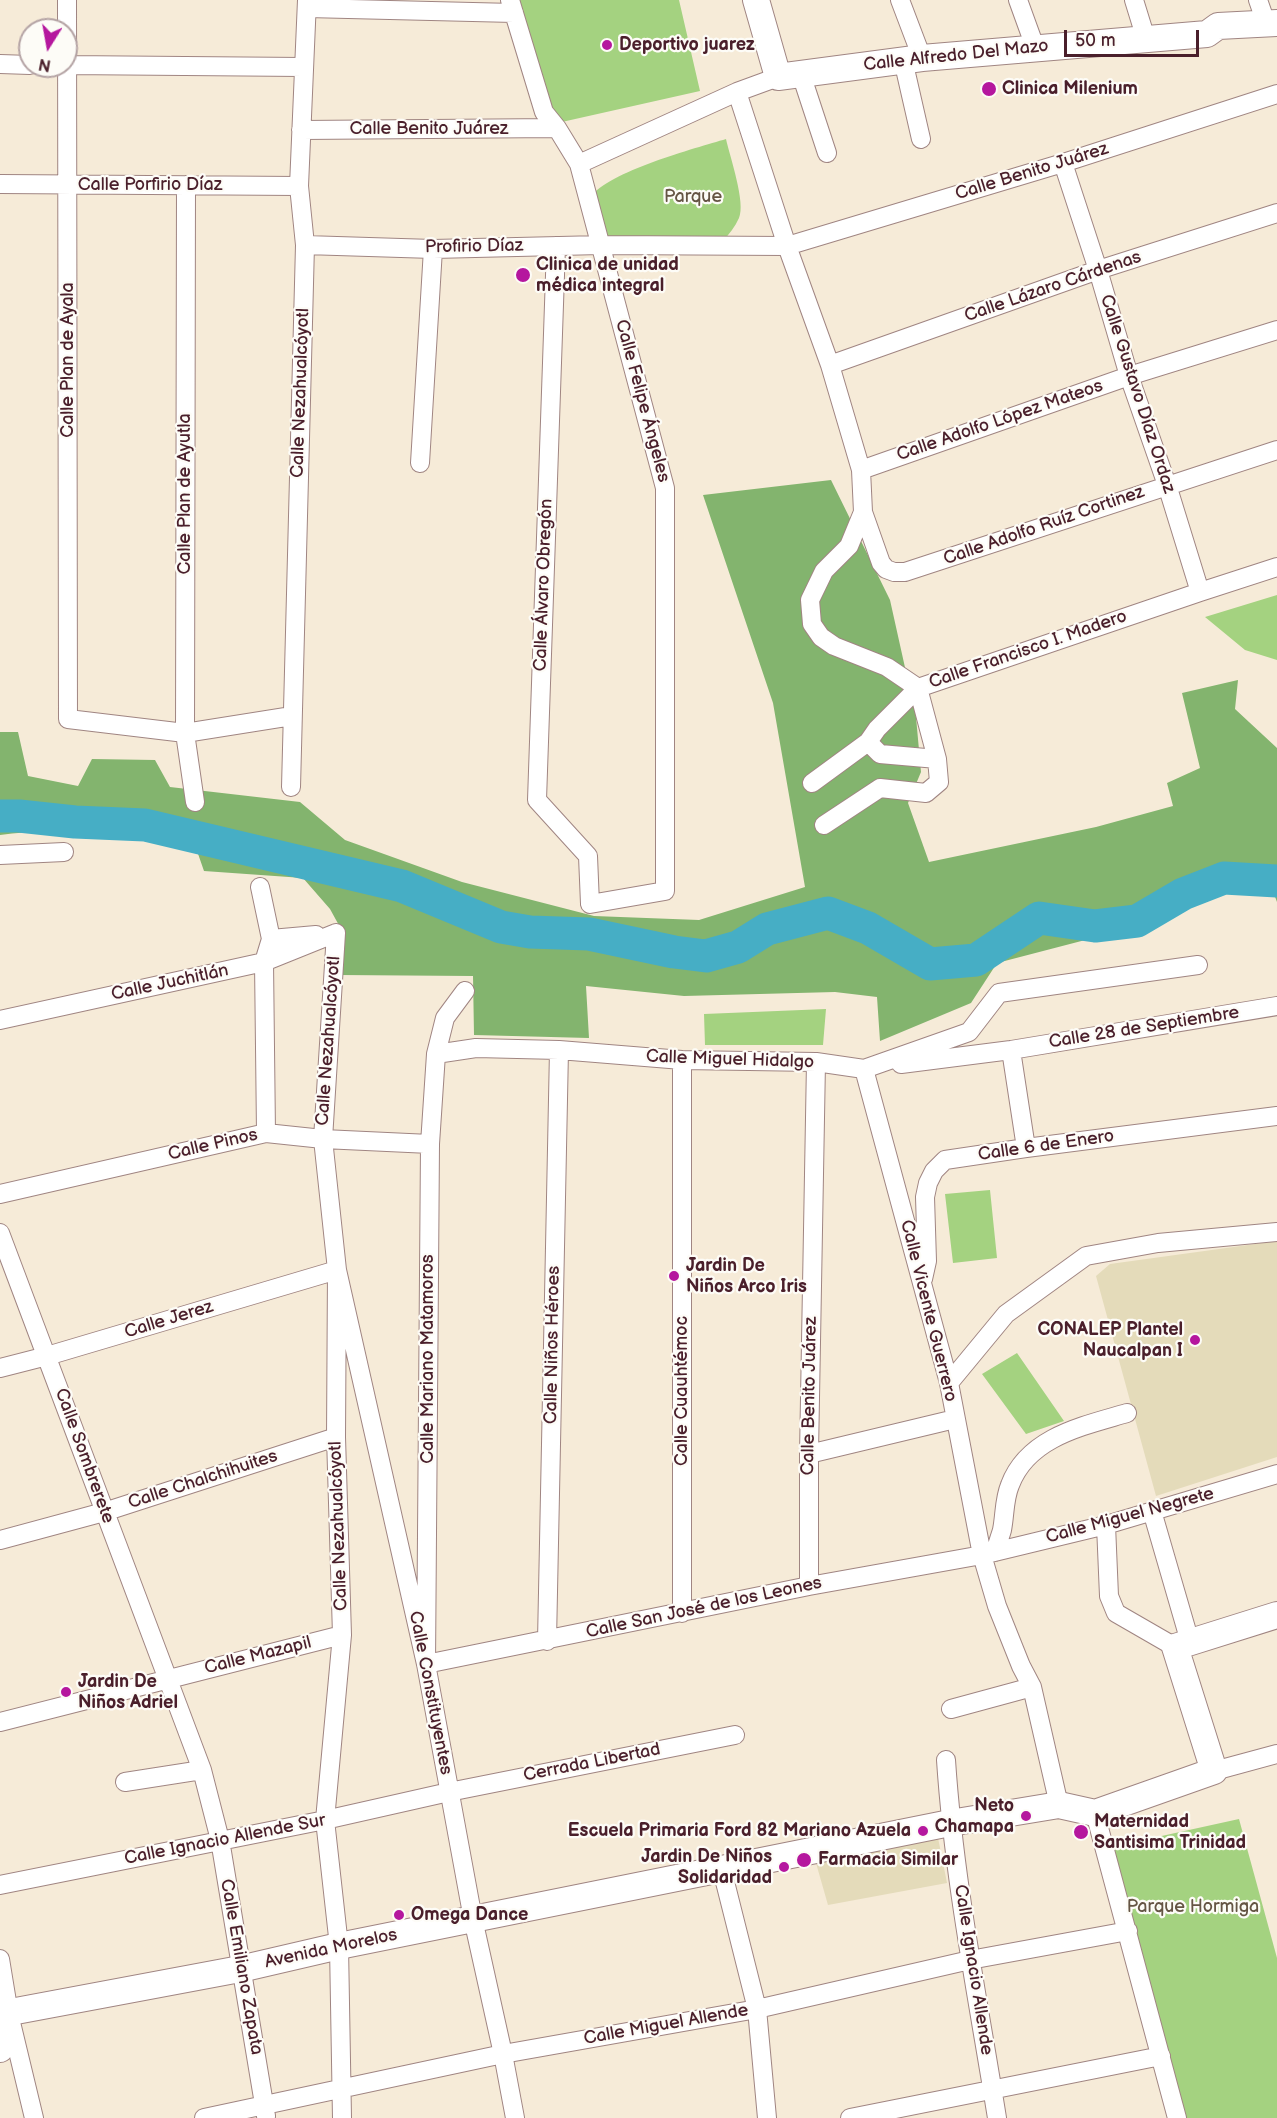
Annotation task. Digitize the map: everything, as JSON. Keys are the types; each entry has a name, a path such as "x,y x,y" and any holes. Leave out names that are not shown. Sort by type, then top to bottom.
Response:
{"main road":[{"path":"756,0 789,75"},
{"name":"Calle Alfredo Del Mazo","path":"789,75 912,59 1035,47 1207,34 1220,41 1269,21"},
{"path":"1095,1812 1214,1771 1182,1644 1277,1615"},
{"name":"Avenida Morelos","path":"5,2014 240,1970 339,1946 950,1823 1059,1805 1095,1812"},
{"path":"0,2049 5,2014"}],"street":[{"name":"Calle Plan de Ayala","path":"68,0 68,18"},
{"path":"900,0 912,59 921,139"},
{"path":"1018,0 1035,47"},
{"path":"1134,0 1146,39"},
{"path":"307,4 512,6"},
{"name":"Calle Nezahualcóyotl","path":"291,787 305,245 299,186 307,4"},
{"name":"Calle Felipe Ángeles","path":"512,6 544,112 557,128 579,164 665,488 664,891 590,904"},
{"path":"0,64 18,65"},
{"path":"78,65 303,68"},
{"path":"579,164 737,92 789,75 827,153"},
{"name":"Calle Plan de Ayala","path":"67,78 68,719 185,733"},
{"path":"737,92 787,246 830,365 861,470 863,512"},
{"name":"Calle Benito Juárez","path":"787,246 1063,163 1277,94"},
{"name":"Calle Benito Juárez","path":"301,130 557,128"},
{"name":"Calle Gustavo Díaz Ordaz","path":"1063,163 1129,376 1167,485 1200,591"},
{"name":"Calle Porfirio Díaz","path":"0,184 299,186"},
{"name":"Calle Plan de Ayutla","path":"186,185 185,733 195,802"},
{"name":"Calle Lázaro Cárdenas","path":"830,365 1098,270 1277,213"},
{"name":"Profirio Díaz","path":"305,245 433,249 601,245 787,246"},
{"name":"Calle Álvaro Obregón","path":"556,246 537,800 588,856 590,904"},
{"path":"420,463 433,249"},
{"name":"Calle Adolfo López Mateos","path":"861,470 1129,376 1277,330"},
{"name":"Calle Adolfo Ruíz Cortinez","path":"863,512 881,563 886,569 894,572 905,572 1277,450"},
{"name":"Calle Francisco I. Madero","path":"863,512 849,546 824,571 810,600 812,624 821,637 834,646 887,667 918,688 1200,591 1277,567"},
{"path":"812,783 868,742 877,729 918,688"},
{"path":"824,825 880,788 926,793 939,782 937,759 918,688"},
{"path":"185,733 292,716"},
{"path":"868,742 880,753 937,759"},
{"path":"0,855 64,852"},
{"path":"260,887 271,939 264,962 266,1133"},
{"path":"271,939 336,933"},
{"name":"Calle Nezahualcóyotl","path":"336,933 322,1139 337,1270 336,1437 342,1635 325,1820 339,1946 342,2118"},
{"name":"Calle Juchitlán","path":"0,1020 264,962 336,933"},
{"name":"Calle Miguel Hidalgo","path":"436,1054 476,1048 559,1050 682,1060 816,1062 864,1069 969,1032 999,993 1198,965"},
{"name":"Calle Mariano Matamoros","path":"426,1664 430,1144 436,1054 445,1018 465,991"},
{"name":"Calle 28 de Septiembre","path":"864,1069 1011,1050 1277,1006"},
{"name":"Calle Niños Héroes","path":"547,1641 559,1050"},
{"path":"1011,1050 1026,1148"},
{"name":"Calle Cuauhtémoc","path":"682,1060 682,1613"},
{"name":"Calle Benito Juárez","path":"809,1586 816,1062"},
{"name":"Calle Vicente Guerrero","path":"864,1069 949,1383 955,1419 988,1553 997,1606 1032,1687 1059,1805"},
{"name":"Calle 6 de Enero","path":"922,1284 927,1261 925,1197 934,1171 945,1160 1277,1116"},
{"name":"Calle Pinos","path":"0,1194 266,1133 322,1139 430,1144"},
{"path":"949,1383 1006,1314 1086,1256 1158,1243 1277,1232"},
{"name":"Calle Sombrerete","path":"0,1233 169,1679"},
{"name":"Calle Jerez","path":"0,1368 337,1270"},
{"name":"Calle Constituyentes","path":"337,1270 426,1664 473,1919 503,2054 514,2118"},
{"path":"988,1553 1002,1529 1005,1500 1010,1484 1028,1456 1041,1445 1066,1433 1127,1413"},
{"path":"809,1454 955,1419"},
{"name":"Calle Chalchihuites","path":"0,1540 104,1512 336,1437"},
{"name":"Calle Miguel Negrete","path":"988,1553 1106,1525 1277,1474"},
{"path":"1152,1511 1182,1644"},
{"path":"1106,1525 1109,1596 1116,1613 1182,1644"},
{"name":"Calle San José de los Leones","path":"426,1664 809,1586 988,1553"},
{"name":"Calle Mazapil","path":"0,1722 342,1635"},
{"name":"Calle Emiliano Zapata","path":"169,1679 202,1770 220,1840 240,1970 266,2112"},
{"path":"951,1709 1032,1687"},
{"name":"Cerrada Libertad","path":"449,1792 735,1735"},
{"path":"1214,1771 1277,1754"},
{"name":"Calle Ignacio Allende","path":"946,1760 950,1823 970,1960 997,2118"},
{"path":"125,1782 202,1770"},
{"name":"Calle Ignacio Allende Sur","path":"0,1885 325,1820 449,1792"},
{"path":"1095,1812 1177,2118"},
{"path":"722,1870 757,2009 767,2118"},
{"name":"Calle Miguel Allende","path":"204,2118 266,2112 343,2089 503,2054 757,2009 970,1960 1128,1930"},
{"path":"0,1959 5,2014 34,2118"},
{"path":"850,2118 1161,2056"}],"shaded area":[{"name":"CONALEP Plantel Naucalpan I","path":"1277,1241 1277,1457 1156,1496 1096,1276 1110,1264"},
{"path":"938,1838 947,1883 828,1905 816,1863"}],"green space":[{"name":"Deportivo juarez","path":"515,0 679,0 700,91 544,126"},
{"name":"Parque","path":"726,139 739,191 741,211 736,224 722,242 607,243 591,197 600,188 653,162"},
{"path":"831,480 890,600 916,717 921,772 908,803 929,862 1096,827 1173,806 1167,783 1200,768 1182,693 1238,680 1235,709 1277,748 1277,902 1267,875 1225,885 1139,926 997,963 971,1003 880,1041 877,997 835,992 684,996 586,986 589,1038 474,1035 473,976 339,975 341,929 330,909 303,878 204,871 196,848 148,840 98,834 49,832 0,835 0,732 18,732 28,776 78,786 92,759 155,760 170,787 300,802 345,840 462,882 594,916 699,920 805,887 773,703 703,495"},
{"path":"1277,595 1277,660 1245,650 1205,617"},
{"path":"826,1009 823,1045 705,1045 704,1014"},
{"path":"990,1190 997,1258 953,1263 945,1194"},
{"path":"1017,1353 1064,1421 1026,1434 982,1374"},
{"name":"Parque Hormiga","path":"1239,1819 1277,1958 1277,2118 1182,2118 1107,1848"}],"waterway":[{"path":"0,816 145,825 402,886 501,927 530,932 589,934 674,952 706,956 738,947 767,929 828,913 868,928 930,964 976,960 1039,918 1095,926 1137,921 1183,894 1224,878 1277,881"}],"place":[{"name":"Deportivo juarez","path":"607,45"},
{"name":"Clinica Milenium","path":"989,89"},
{"name":"Clinica de unidad médica integral","path":"523,275"},
{"name":"Jardin De Niños Arco Iris","path":"674,1276"},
{"name":"CONALEP Plantel Naucalpan I","path":"1195,1340"},
{"name":"Jardin De Niños Adriel","path":"66,1692"},
{"name":"Neto Chamapa","path":"1026,1816"},
{"name":"Escuela Primaria Ford 82 Mariano Azuela","path":"923,1831"},
{"name":"Maternidad Santisima Trinidad","path":"1081,1832"},
{"name":"Farmacia Similar","path":"804,1860"},
{"name":"Jardin De Niños Solidaridad","path":"784,1867"},
{"name":"Omega Dance","path":"399,1915"}]}
